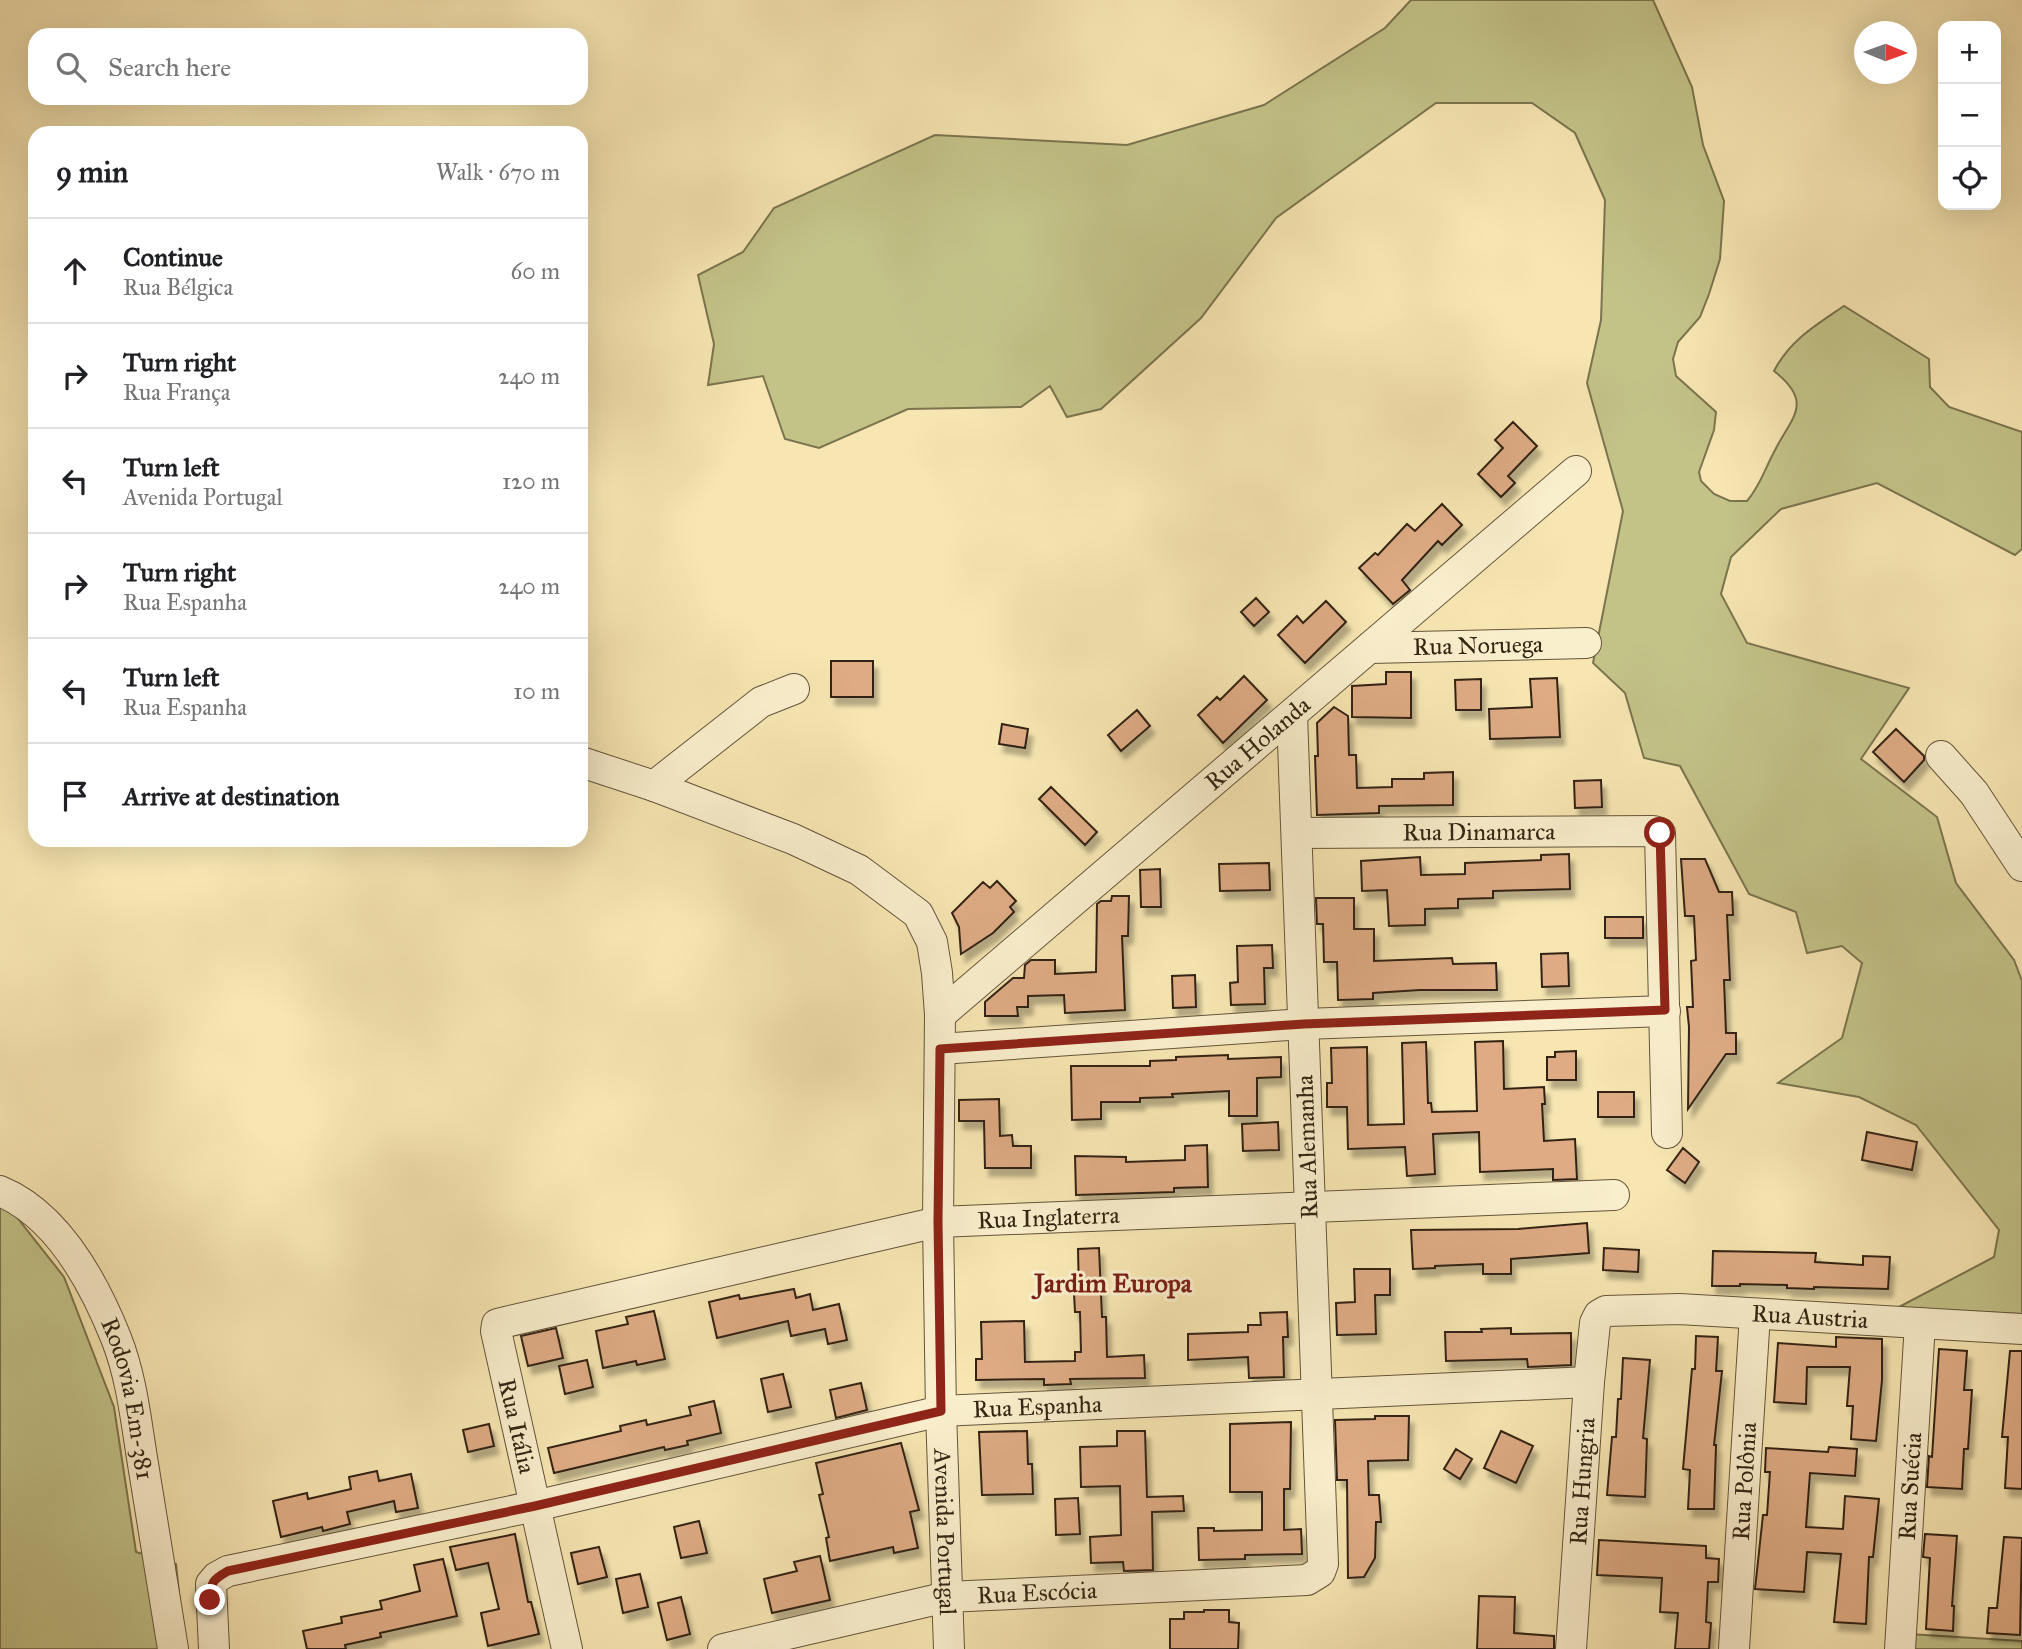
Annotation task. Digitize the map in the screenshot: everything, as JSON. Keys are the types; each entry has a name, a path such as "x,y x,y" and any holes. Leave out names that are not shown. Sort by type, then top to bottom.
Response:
{"street":[{"name":"Rua Holanda","path":"940,1016 1576,471"},
{"name":"Rua Noruega","path":"1370,648 1586,643"},
{"path":"588,764 654,786 761,702 794,689"},
{"name":"Rua Alemanha","path":"1292,715 1323,1564 1315,1576"},
{"path":"1941,756 1973,793 2022,866"},
{"name":"Avenida Portugal","path":"654,786 793,839 859,870 918,915 932,943 940,1016 938,1222 949,1649"},
{"name":"Rua Dinamarca","path":"1297,833 1660,833 1665,1010"},
{"path":"940,1049 1304,1024 1665,1010 1667,1133"},
{"name":"Rodovia Em-381","path":"0,1191 19,1198 52,1230 82,1267 117,1340 132,1399 173,1649"},
{"name":"Rua Inglaterra","path":"495,1327 500,1323 938,1222 1614,1195"},
{"name":"Rua Austria","path":"1598,1315 1618,1309 1679,1309 2022,1329"},
{"name":"Rua Polônia","path":"1734,1649 1755,1314"},
{"name":"Rua Hungria","path":"1571,1649 1589,1381 1598,1315"},
{"name":"Rua Suécia","path":"1900,1649 1920,1323"},
{"name":"Rua Itália","path":"495,1327 567,1649"},
{"name":"Rua Espanha","path":"214,1649 211,1584 228,1571 535,1506 941,1411 1589,1381"},
{"name":"Rua Escócia","path":"723,1649 947,1597 1307,1580 1315,1576"}],"green space":[{"path":"1411,0 1653,0 1692,87 1703,145 1724,201 1720,259 1709,294 1700,317 1678,342 1673,359 1676,376 1716,412 1714,430 1699,472 1701,481 1714,494 1730,501 1747,501 1759,484 1796,411 1794,393 1774,371 1796,342 1844,306 1929,359 1930,387 1949,407 2022,432 2022,549 2015,555 1877,483 1781,509 1731,557 1721,594 1747,643 1909,688 1861,759 1937,817 1956,883 2014,960 2022,981 2022,1314 1897,1308 1994,1257 1999,1230 1916,1125 1859,1097 1778,1083 1842,1038 1862,963 1842,946 1807,953 1796,912 1749,894 1680,766 1644,758 1625,693 1593,663 1623,511 1587,383 1601,320 1605,200 1575,133 1532,103 1436,103 1276,218 1201,318 1101,409 1067,417 1050,386 1021,407 908,409 819,448 785,439 763,376 708,385 714,344 698,275 743,252 774,208 935,135 1127,145 1264,105 1385,28"},
{"path":"0,1206 12,1211 64,1277 114,1407 136,1552 176,1564 185,1649 0,1649"},
{"path":"1909,1634 2022,1641 2022,1649 1908,1649"}],"building":[{"path":"1513,422 1537,446 1508,476 1515,483 1501,497 1478,474 1503,448 1495,440"},
{"path":"1442,504 1462,525 1442,545 1438,541 1402,580 1410,590 1393,604 1359,568 1375,553 1378,555 1407,524 1415,531"},
{"path":"1256,598 1269,612 1254,626 1241,612"},
{"path":"1326,601 1346,622 1305,663 1278,635 1297,616 1303,623"},
{"path":"831,661 873,661 873,697 831,697"},
{"path":"1386,672 1411,672 1411,718 1352,717 1352,686 1386,684"},
{"path":"1244,676 1267,700 1223,743 1198,715 1217,697 1220,700"},
{"path":"1557,678 1560,737 1490,739 1489,709 1532,707 1530,679"},
{"path":"1481,679 1481,710 1456,710 1455,680"},
{"path":"1334,707 1348,716 1349,755 1356,755 1357,788 1392,787 1392,779 1424,779 1424,773 1453,772 1453,805 1379,806 1379,813 1317,815 1317,723"},
{"path":"1137,710 1150,726 1121,751 1108,735"},
{"path":"1002,724 1028,729 1025,748 999,744"},
{"path":"1896,729 1924,756 1924,760 1904,782 1873,752"},
{"path":"1601,780 1602,807 1575,808 1574,781"},
{"path":"1051,787 1097,832 1085,845 1039,799"},
{"path":"1569,854 1570,889 1493,891 1493,898 1458,899 1458,908 1425,909 1425,925 1389,926 1387,890 1362,891 1361,861 1420,857 1421,875 1465,874 1465,863 1541,860 1541,855"},
{"path":"1681,859 1705,859 1719,892 1732,892 1733,915 1727,915 1730,980 1724,980 1726,1033 1736,1033 1736,1054 1726,1054 1688,1109 1687,1007 1693,1007 1691,961 1696,960 1694,916 1685,916"},
{"path":"1269,863 1270,890 1220,891 1219,864"},
{"path":"1160,869 1161,907 1141,907 1140,870"},
{"path":"997,881 1016,901 1010,907 1014,912 993,933 961,954 959,927 952,913 983,882 990,888"},
{"path":"1112,896 1129,896 1128,936 1122,936 1125,1010 1065,1013 1064,995 1028,996 1028,1007 1017,1007 1018,1016 985,1016 985,1002 1013,978 1024,978 1025,965 1031,960 1055,960 1055,974 1096,972 1097,904 1111,901"},
{"path":"1316,898 1354,898 1354,929 1374,929 1374,961 1452,958 1453,964 1496,963 1497,990 1420,990 1373,993 1373,999 1338,1000 1337,962 1324,962 1323,924 1317,924"},
{"path":"1605,917 1643,917 1643,938 1605,938"},
{"path":"1272,945 1273,968 1264,968 1265,1004 1231,1005 1230,983 1238,982 1237,946"},
{"path":"1568,953 1569,986 1542,987 1541,954"},
{"path":"1195,975 1196,1007 1173,1008 1172,976"},
{"path":"1503,1041 1504,1089 1544,1087 1544,1141 1575,1139 1577,1179 1553,1180 1553,1169 1480,1172 1479,1132 1433,1134 1435,1174 1407,1176 1405,1147 1348,1149 1347,1107 1327,1107 1327,1083 1332,1083 1331,1048 1367,1047 1368,1125 1404,1124 1402,1043 1426,1042 1428,1103 1431,1103 1432,1112 1477,1111 1475,1042"},
{"path":"1576,1051 1576,1080 1547,1080 1547,1057 1555,1057 1555,1052"},
{"path":"1228,1055 1228,1059 1281,1057 1281,1077 1257,1078 1257,1116 1229,1116 1229,1091 1172,1094 1173,1097 1140,1098 1140,1102 1101,1102 1101,1119 1072,1120 1071,1066 1150,1066 1150,1061 1176,1060 1176,1057"},
{"path":"1598,1092 1634,1092 1634,1117 1598,1117"},
{"path":"999,1099 1000,1136 1012,1135 1013,1146 1031,1146 1031,1168 985,1168 984,1121 959,1121 959,1100"},
{"path":"1278,1122 1279,1150 1243,1151 1242,1124"},
{"path":"1867,1132 1917,1142 1912,1170 1862,1160"},
{"path":"1207,1145 1208,1187 1174,1188 1174,1192 1076,1195 1075,1156 1126,1157 1126,1162 1185,1160 1185,1146"},
{"path":"1683,1148 1699,1162 1685,1183 1667,1170"},
{"path":"1587,1223 1589,1253 1511,1259 1511,1274 1483,1274 1483,1264 1413,1269 1411,1230 1518,1229"},
{"path":"1099,1248 1107,1357 1144,1355 1145,1378 1070,1379 1071,1384 1044,1385 1044,1379 976,1380 976,1359 982,1359 981,1322 1024,1321 1025,1362 1075,1361 1075,1352 1081,1352 1080,1312 1075,1312 1074,1293 1079,1293 1078,1249"},
{"path":"1604,1248 1639,1250 1638,1272 1603,1270"},
{"path":"1713,1251 1816,1253 1815,1262 1863,1265 1863,1256 1890,1257 1888,1289 1814,1289 1787,1288 1787,1285 1740,1284 1712,1286"},
{"path":"1354,1269 1390,1269 1390,1295 1375,1295 1376,1334 1337,1335 1336,1303 1355,1302"},
{"path":"794,1289 796,1298 810,1294 813,1310 839,1304 847,1340 828,1344 825,1329 791,1336 788,1321 717,1338 709,1302 739,1295 740,1299"},
{"path":"654,1311 665,1359 637,1365 636,1361 603,1368 596,1331 628,1324 626,1317"},
{"path":"1287,1312 1288,1337 1283,1337 1284,1377 1249,1378 1248,1357 1188,1360 1188,1334 1248,1332 1248,1325 1261,1325 1260,1313"},
{"path":"556,1328 563,1358 528,1366 521,1336"},
{"path":"1511,1328 1511,1334 1571,1333 1571,1365 1528,1367 1527,1359 1446,1361 1445,1332 1482,1332 1481,1329"},
{"path":"1696,1336 1718,1337 1716,1371 1722,1371 1714,1445 1714,1509 1688,1509 1690,1470 1683,1469 1692,1369 1695,1369"},
{"path":"1836,1337 1882,1339 1882,1380 1876,1441 1851,1439 1853,1406 1847,1406 1850,1367 1807,1367 1806,1404 1774,1402 1778,1343 1836,1347"},
{"path":"1939,1349 1967,1351 1964,1390 1972,1390 1962,1489 1927,1487 1929,1456 1932,1457"},
{"path":"2010,1351 2022,1351 2022,1489 2005,1488 2008,1437 2002,1437"},
{"path":"1623,1358 1650,1360 1643,1438 1647,1439 1645,1497 1607,1495 1612,1437 1616,1437 1618,1399 1621,1399"},
{"path":"587,1360 593,1387 565,1394 559,1366"},
{"path":"783,1374 791,1407 768,1412 761,1379"},
{"path":"861,1383 867,1410 836,1418 830,1390"},
{"path":"714,1401 721,1433 687,1441 688,1445 665,1450 664,1447 554,1473 548,1448 621,1431 620,1426 646,1420 647,1425 691,1415 689,1407"},
{"path":"1375,1416 1409,1416 1408,1460 1368,1461 1369,1495 1379,1495 1381,1522 1376,1522 1375,1558 1364,1577 1348,1578 1347,1480 1337,1480 1335,1420 1375,1419"},
{"path":"1291,1422 1290,1489 1284,1489 1284,1530 1301,1529 1302,1554 1245,1555 1245,1559 1199,1560 1198,1528 1214,1528 1214,1531 1262,1530 1262,1492 1230,1492 1230,1424"},
{"path":"489,1424 494,1446 468,1452 463,1430"},
{"path":"1027,1431 1028,1464 1032,1464 1033,1494 982,1495 979,1432"},
{"path":"1117,1431 1145,1431 1147,1497 1183,1496 1184,1511 1152,1512 1153,1570 1124,1571 1123,1562 1091,1563 1090,1537 1121,1535 1120,1486 1081,1487 1080,1447 1117,1446"},
{"path":"1501,1431 1533,1446 1516,1483 1484,1468"},
{"path":"901,1443 919,1510 910,1512 918,1548 894,1553 893,1547 830,1561 826,1538 829,1537 819,1495 823,1494 816,1463"},
{"path":"1829,1447 1857,1449 1855,1476 1810,1473 1806,1527 1843,1529 1845,1496 1879,1499 1873,1557 1869,1557 1866,1624 1834,1622 1841,1554 1807,1552 1804,1592 1755,1589 1763,1515 1767,1515 1770,1472 1765,1472 1766,1448 1828,1452"},
{"path":"1456,1449 1472,1459 1460,1479 1444,1469"},
{"path":"377,1471 379,1481 411,1474 418,1508 396,1512 394,1501 347,1512 350,1524 323,1531 322,1527 281,1537 273,1501 307,1493 308,1499 351,1489 349,1477"},
{"path":"1078,1498 1080,1534 1056,1535 1055,1499"},
{"path":"699,1521 707,1553 681,1558 674,1527"},
{"path":"515,1534 528,1602 531,1602 539,1634 488,1646 481,1613 499,1609 488,1563 456,1570 450,1547"},
{"path":"1925,1534 1957,1536 1953,1631 1926,1629 1930,1558 1923,1557"},
{"path":"2004,1537 2022,1538 2020,1635 1987,1633 1989,1608 1997,1608"},
{"path":"1599,1540 1706,1546 1706,1558 1719,1559 1718,1582 1708,1582 1706,1622 1711,1623 1709,1649 1675,1649 1678,1613 1660,1612 1662,1578 1597,1575"},
{"path":"599,1547 607,1577 578,1584 571,1553"},
{"path":"820,1556 830,1600 772,1613 764,1579 797,1571 794,1562"},
{"path":"443,1559 457,1616 380,1633 381,1637 345,1645 346,1649 307,1649 303,1631 342,1623 341,1617 382,1609 380,1601 420,1591 414,1565"},
{"path":"640,1574 648,1607 623,1613 616,1579"},
{"path":"1479,1596 1515,1597 1514,1633 1554,1636 1554,1649 1477,1649"},
{"path":"681,1597 690,1634 667,1640 658,1603"},
{"path":"1229,1610 1229,1622 1239,1623 1238,1649 1170,1649 1170,1619 1184,1619 1184,1612"}],"district":[{"name":"Jardim Europa","path":"1113,1283"}],"route":[{"path":"210,1600 211,1584 228,1571 535,1506 941,1411 938,1222 940,1049 1304,1024 1665,1010 1660,833"}]}
